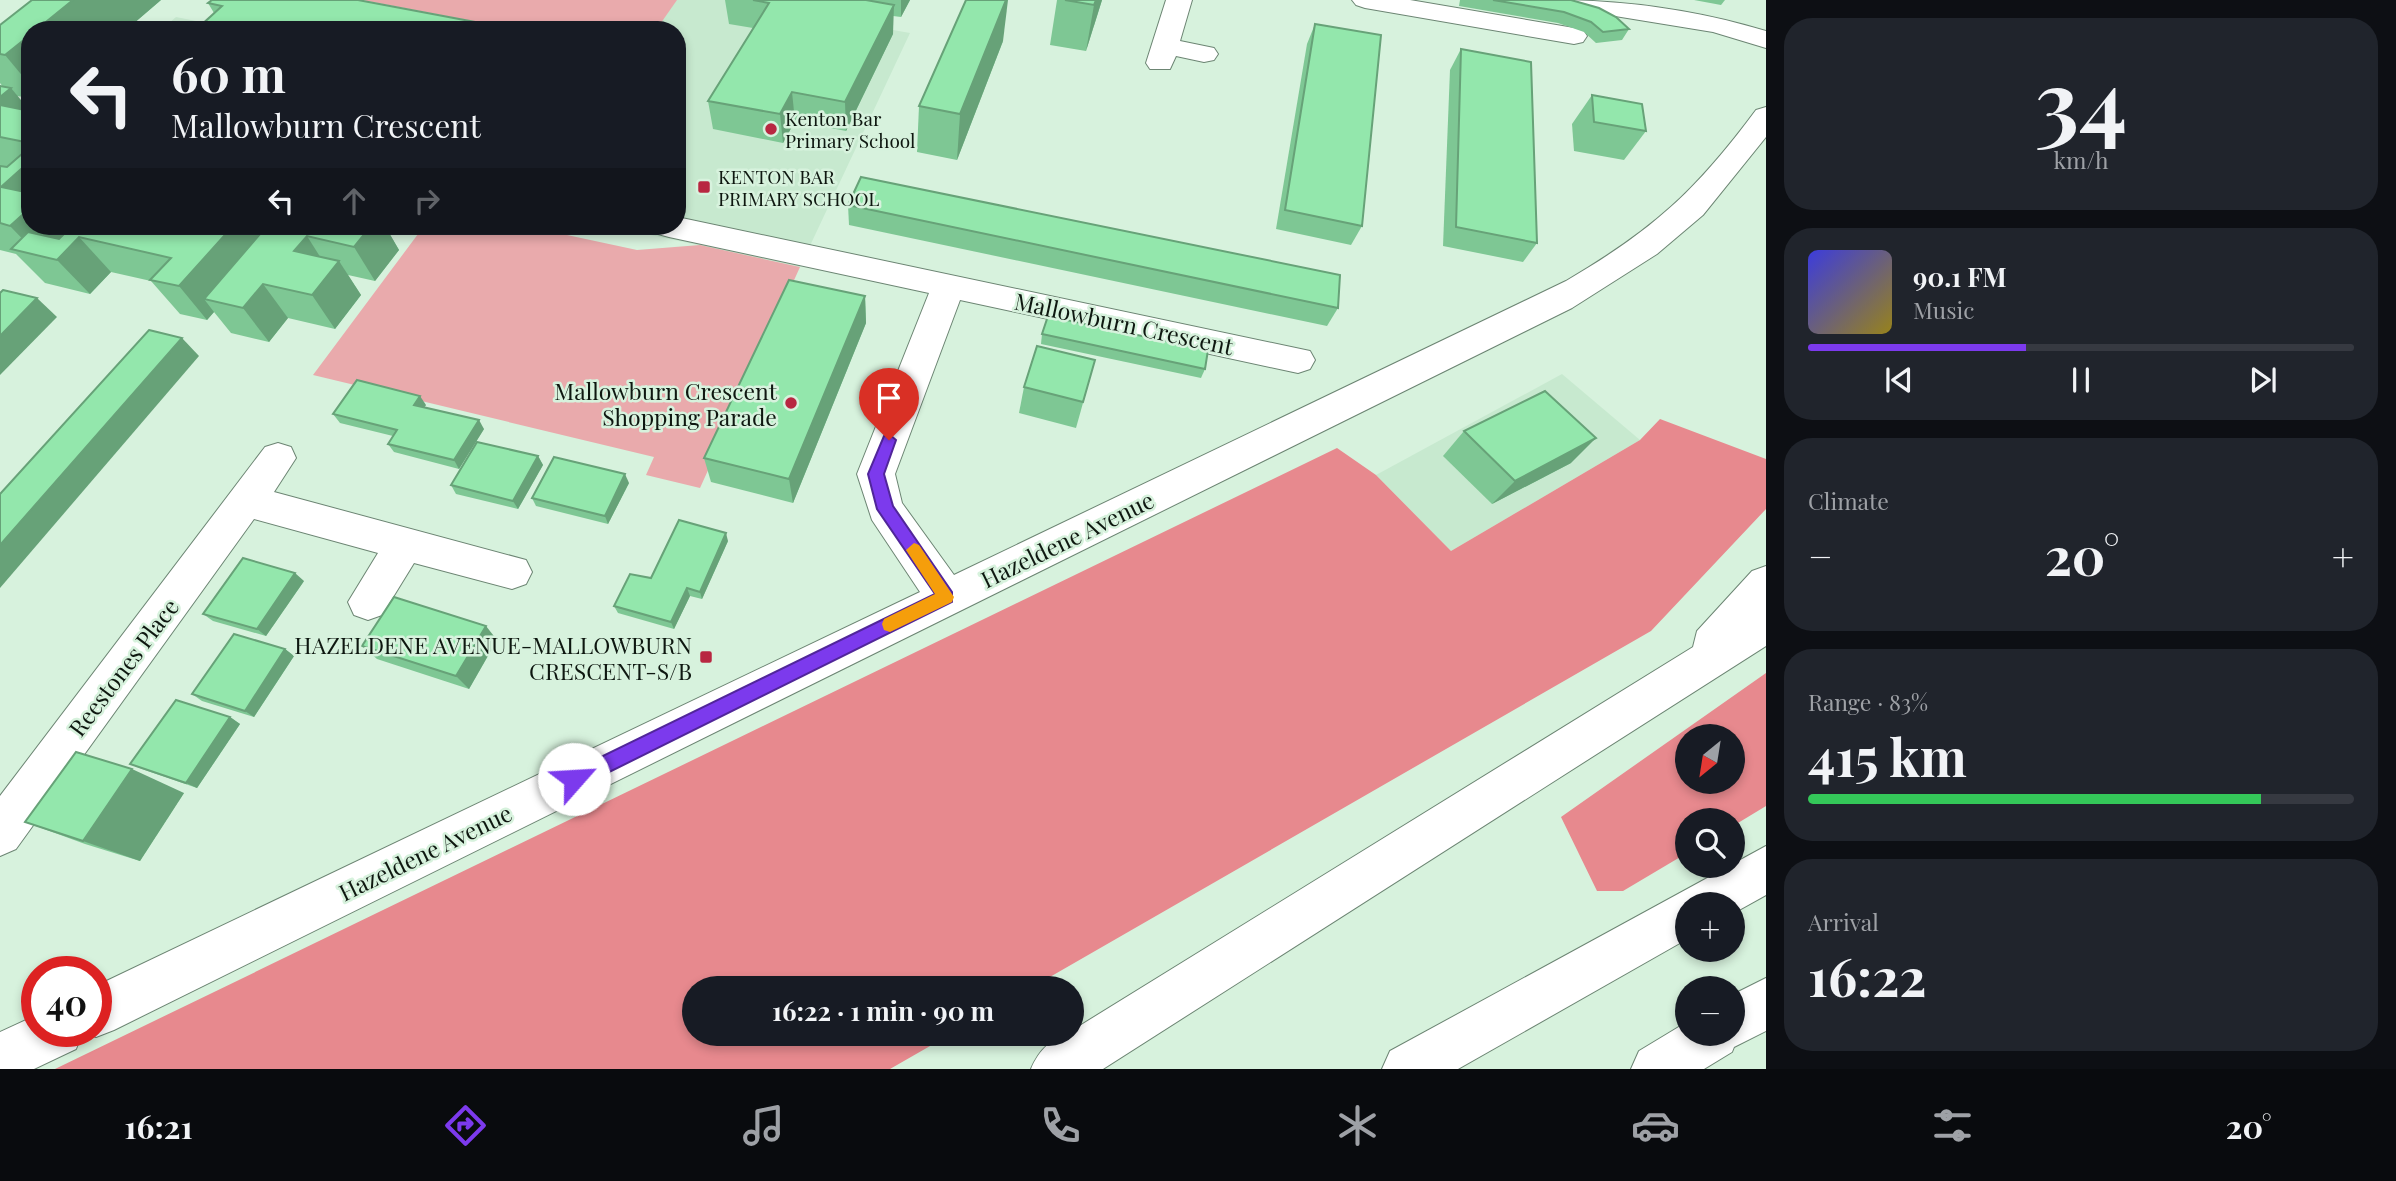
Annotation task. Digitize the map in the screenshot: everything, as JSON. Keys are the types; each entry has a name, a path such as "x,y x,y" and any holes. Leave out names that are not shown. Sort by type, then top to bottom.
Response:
{"main road":[{"path":"1179,0 1162,55 1204,54"},
{"path":"1365,0 1411,4 1574,36"},
{"path":"1566,0 1717,25 1766,40"},
{"name":"Hazeldene Avenue","path":"112,1004 1577,290 1663,233 1692,208 1725,172 1766,116"},
{"name":"Mallowburn Crescent","path":"686,230 1298,360"},
{"path":"946,597 885,509 876,474 949,285"},
{"name":"Reestones Place","path":"0,833 278,458"},
{"path":"246,501 512,572"},
{"path":"368,602 405,544"},
{"path":"1690,669 1766,583"},
{"path":"1057,1069 1690,669 1766,624"},
{"path":"1725,892 1766,869"},
{"path":"1408,1069 1675,920"},
{"path":"1745,1015 1766,1003"},
{"path":"1657,1069 1694,1046"},
{"path":"0,1059 25,1047"}],"shaded area":[{"name":"Kenton Bar Primary School","path":"238,0 823,0 814,16 910,33 800,267 651,235 686,235 686,21 214,21"},
{"path":"362,0 677,0 662,21 473,21"},
{"name":"Kenton Bar Primary School","path":"176,17 196,21 171,21"},
{"path":"417,235 567,235 637,250 700,245 800,267 700,488 646,475 654,457 313,375"},
{"path":"1562,374 1640,440 1451,551 1376,475"},
{"path":"1660,419 1766,459 1766,509 1651,631 1052,976 682,976 682,1046 930,1046 890,1069 55,1069 100,1047 112,1047 112,1041 1337,448 1376,475 1451,551 1640,440"},
{"path":"1766,673 1766,806 1745,819 1745,808 1675,808 1675,860 1623,891 1597,891 1561,817 1675,737 1675,794 1745,794 1745,724 1693,724"}],"building":[{"path":"32,0 73,0 47,21 21,21 21,42 5,55 0,54 0,25"},
{"path":"212,0 358,0 470,21 206,21 222,6 208,3"},
{"path":"753,0 866,0 894,5 845,102 792,92 780,114 708,101 769,3"},
{"path":"966,0 1006,0 960,114 919,106"},
{"path":"1065,0 1096,0 1094,5"},
{"path":"1493,0 1571,0 1599,8 1616,17 1629,29 1603,32 1591,22 1564,12"},
{"path":"1315,24 1381,35 1362,226 1285,210"},
{"path":"1461,49 1531,62 1537,243 1456,227"},
{"path":"0,86 11,88 0,97"},
{"path":"1592,95 1642,104 1646,131 1594,122"},
{"path":"0,105 21,109 21,141 0,137"},
{"path":"21,155 21,169 1,187 21,191 21,216 10,226 0,223 0,166 7,167"},
{"path":"861,177 1340,275 1338,308 848,205"},
{"path":"25,235 59,239 63,235 225,235 179,286 150,280 171,258 79,237 57,260 11,249"},
{"path":"259,235 364,235 354,247 307,236 294,251 339,261 312,295 263,284 243,308 204,299"},
{"name":"Mallowburn Crescent Shopping Parade","path":"789,280 865,296 789,479 704,458"},
{"path":"3,290 37,298 0,336 0,293"},
{"path":"1048,316 1208,350 1205,369 1042,334"},
{"path":"149,330 182,338 0,545 0,494"},
{"path":"1037,346 1095,360 1083,402 1024,387"},
{"path":"357,380 420,396 414,405 479,420 454,460 388,444 397,430 333,414"},
{"path":"1545,391 1596,438 1515,481 1464,431"},
{"path":"477,442 538,456 513,501 451,485"},
{"path":"554,457 625,474 605,516 532,498"},
{"path":"679,520 726,533 700,592 687,588 671,622 614,606 630,574 651,578"},
{"path":"243,558 295,573 257,629 203,614"},
{"path":"394,597 486,626 456,676 362,646"},
{"path":"234,634 285,649 245,711 192,694"},
{"path":"176,700 230,717 186,783 130,764"},
{"path":"76,752 132,769 83,841 25,822"}],"slow traffic":[{"path":"890,624 946,597 914,550"}],"place":[{"name":"Kenton Bar Primary School","path":"771,129"},
{"name":"KENTON BAR PRIMARY SCHOOL","path":"704,187"},
{"name":"Mallowburn Crescent Shopping Parade","path":"791,403"},
{"name":"HAZELDENE AVENUE-MALLOWBURN CRESCENT-S/B","path":"706,657"}],"route":[{"path":"574,779 946,597 885,509 876,474 889,440"}]}
